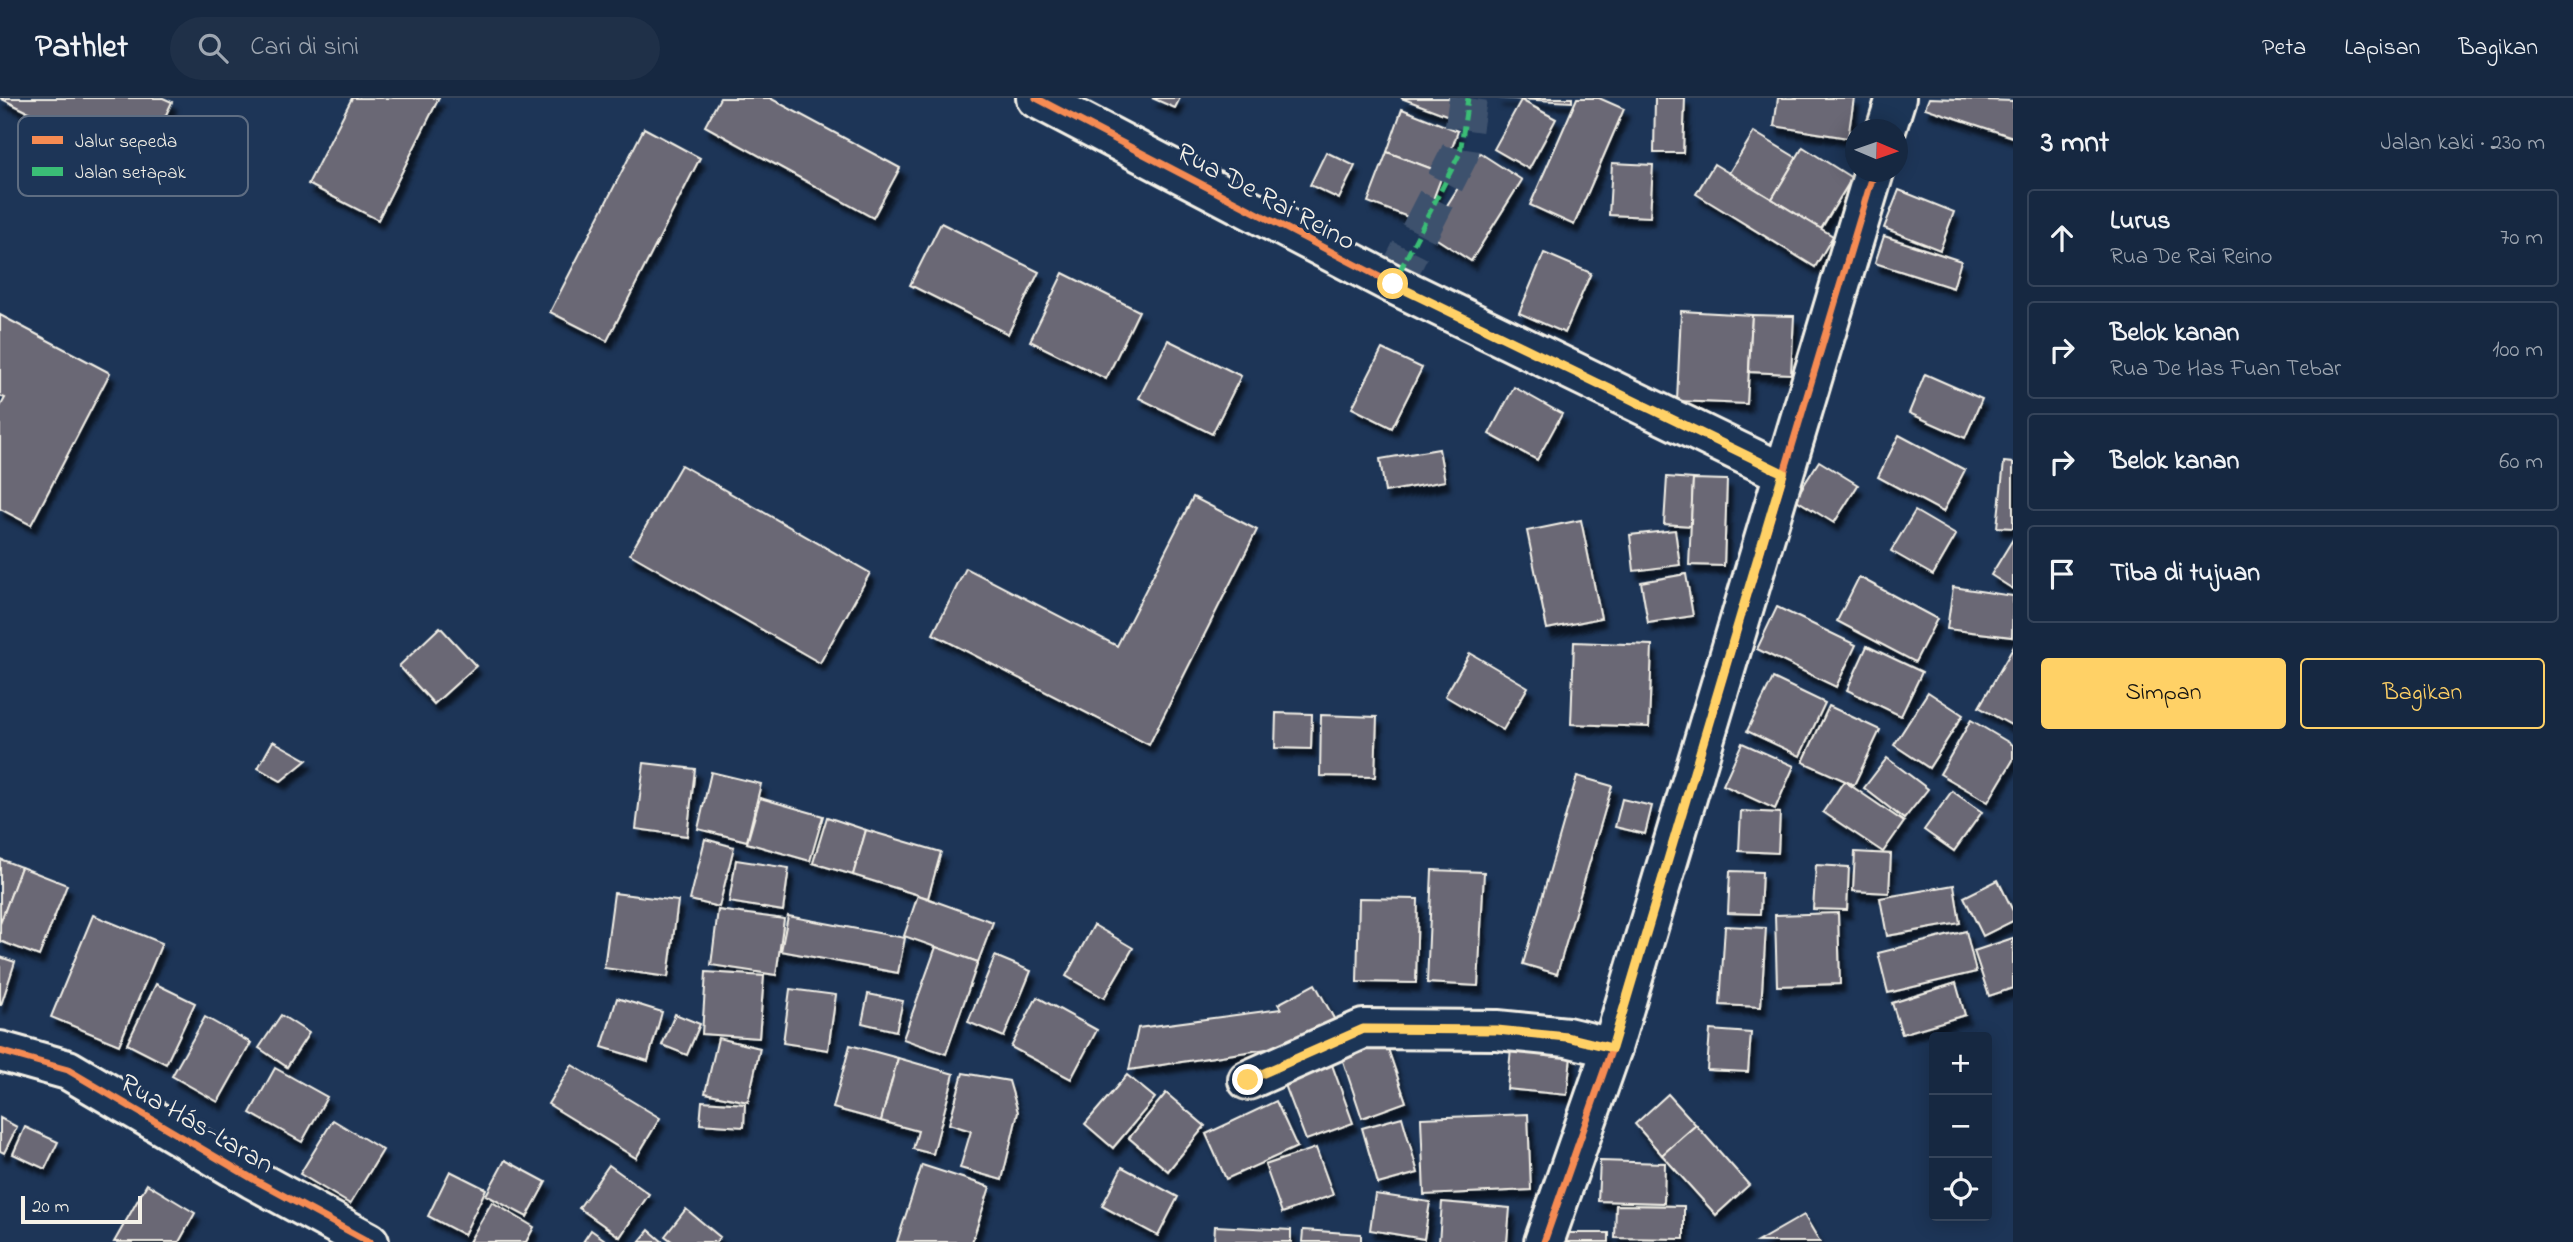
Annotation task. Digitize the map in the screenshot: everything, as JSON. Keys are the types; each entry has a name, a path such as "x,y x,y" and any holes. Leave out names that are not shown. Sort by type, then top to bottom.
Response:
{"street":[{"name":"Rua De Rai Reino","path":"1036,98 1393,284 1783,473"},
{"path":"1889,119 1896,98"},
{"path":"1544,1242 1612,1048 1871,182"},
{"path":"1248,1080 1363,1029 1497,1030 1567,1037 1612,1048"},
{"name":"Rua Hás-Laran","path":"0,1051 68,1070 253,1180 369,1242"}],"building":[{"path":"0,98 163,98 172,102 165,116 36,116"},
{"path":"352,98 439,98 378,220 308,184"},
{"path":"720,98 770,98 900,168 873,218 705,126"},
{"path":"1152,98 1180,98 1175,108"},
{"path":"1401,98 1457,98 1449,116"},
{"path":"1497,98 1572,98 1572,102"},
{"path":"1577,98 1599,98 1624,109 1574,225 1530,205"},
{"path":"1655,98 1685,98 1683,153 1654,153"},
{"path":"1778,98 1854,98 1851,119 1845,119 1845,138 1774,126"},
{"path":"1929,98 2013,101 2013,137 1925,108"},
{"path":"1521,100 1556,119 1529,169 1494,149"},
{"path":"1402,109 1458,131 1443,173 1387,152"},
{"path":"644,128 700,158 607,341 550,312"},
{"path":"1754,132 1797,158 1772,199 1729,173"},
{"path":"1803,147 1845,174 1845,182 1850,182 1821,229 1772,199"},
{"path":"1326,152 1355,166 1339,199 1310,185"},
{"path":"1387,152 1443,173 1424,223 1368,202"},
{"path":"1480,153 1522,180 1471,261 1429,234"},
{"path":"1612,163 1653,165 1650,217 1609,215"},
{"path":"1714,164 1833,236 1815,267 1696,194"},
{"path":"1899,190 1954,212 1940,250 1884,228"},
{"path":"941,223 1039,272 1008,334 910,285"},
{"path":"1884,236 1961,261 1953,288 1875,263"},
{"path":"1544,253 1591,273 1565,333 1519,313"},
{"path":"1063,273 1139,311 1106,379 1030,341"},
{"path":"1681,311 1752,315 1747,404 1677,401"},
{"path":"0,315 110,373 31,525 0,509 0,407 5,398 0,396"},
{"path":"1752,315 1794,316 1791,374 1749,372"},
{"path":"1168,340 1241,376 1212,434 1139,398"},
{"path":"1382,349 1422,368 1392,428 1352,408"},
{"path":"1925,374 1982,399 1965,438 1909,413"},
{"path":"1514,387 1562,414 1537,460 1489,434"},
{"path":"1899,435 1965,470 1943,512 1878,477"},
{"path":"1439,449 1445,481 1385,492 1380,459"},
{"path":"1819,461 1858,485 1834,523 1795,499"},
{"path":"2004,462 2013,463 2013,528 1997,527"},
{"path":"681,465 870,573 820,663 630,554"},
{"path":"1667,477 1693,479 1691,526 1664,524"},
{"path":"1693,479 1727,480 1724,566 1689,565"},
{"path":"1193,497 1257,530 1149,745 933,634 966,568 1117,646"},
{"path":"1915,511 1956,535 1933,575 1891,551"},
{"path":"1581,520 1601,618 1547,629 1527,531"},
{"path":"1675,530 1680,565 1634,571 1630,535"},
{"path":"2013,539 2013,589 1991,575"},
{"path":"1686,574 1693,616 1648,623 1641,582"},
{"path":"1859,577 1937,619 1915,662 1837,621"},
{"path":"1953,587 2013,596 2012,637 1947,629"},
{"path":"1777,607 1856,645 1836,687 1757,649"},
{"path":"440,627 476,666 434,704 399,666"},
{"path":"1574,642 1652,645 1649,727 1571,724"},
{"path":"1867,646 1922,672 1901,716 1847,690"},
{"path":"2013,648 2013,726 1979,707"},
{"path":"1470,653 1528,687 1503,730 1445,696"},
{"path":"1773,678 1825,703 1800,756 1747,731"},
{"path":"1928,692 1963,715 1929,768 1894,745"},
{"path":"1829,706 1880,730 1854,785 1803,762"},
{"path":"1276,713 1312,714 1311,749 1275,748"},
{"path":"1321,715 1377,717 1375,777 1320,776"},
{"path":"1971,720 2013,745 2013,760 1988,802 1940,774"},
{"path":"273,741 307,760 281,781 258,768"},
{"path":"1742,743 1794,766 1775,809 1723,785"},
{"path":"1887,758 1928,789 1904,819 1864,788"},
{"path":"644,763 695,769 687,836 636,829"},
{"path":"711,772 761,784 747,841 698,829"},
{"path":"1577,776 1612,786 1557,974 1523,964"},
{"path":"1844,781 1904,822 1883,852 1823,812"},
{"path":"1952,791 1982,812 1954,851 1924,830"},
{"path":"760,798 823,816 810,861 747,843"},
{"path":"1622,799 1652,806 1645,834 1615,827"},
{"path":"1741,811 1780,813 1778,853 1739,851"},
{"path":"827,817 866,830 853,875 813,863"},
{"path":"866,830 941,852 928,898 853,875"},
{"path":"705,839 734,847 719,907 690,900"},
{"path":"1855,852 1891,854 1889,893 1853,891"},
{"path":"0,859 21,867 0,924"},
{"path":"736,860 789,868 783,911 729,902"},
{"path":"1816,865 1849,867 1847,910 1813,909"},
{"path":"21,867 67,885 39,956 0,941 0,924"},
{"path":"1432,870 1484,872 1478,986 1427,983"},
{"path":"1730,871 1762,872 1760,914 1728,913"},
{"path":"1998,880 2013,911 2013,921 1983,936 1964,897"},
{"path":"1954,885 1960,923 1887,936 1880,898"},
{"path":"614,893 678,901 668,977 604,968"},
{"path":"918,895 993,922 978,962 904,936"},
{"path":"1359,898 1418,899 1416,983 1357,982"},
{"path":"718,910 784,919 776,975 711,965"},
{"path":"1838,913 1840,984 1777,986 1775,915"},
{"path":"93,915 162,943 119,1045 51,1017"},
{"path":"788,916 905,938 898,973 781,951"},
{"path":"1094,925 1133,948 1104,998 1066,976"},
{"path":"1725,926 1766,928 1761,1007 1720,1005"},
{"path":"1966,931 1976,972 1888,993 1878,953"},
{"path":"2013,938 2013,988 1989,996 1974,951"},
{"path":"936,947 978,962 946,1054 903,1039"},
{"path":"995,956 1031,971 1004,1037 968,1022"},
{"path":"0,957 15,962 1,1005 0,1005"},
{"path":"706,972 764,976 759,1038 702,1034"},
{"path":"1956,983 1965,1015 1902,1034 1892,1003"},
{"path":"156,984 195,1003 166,1064 127,1044"},
{"path":"1315,984 1337,1024 1300,1044 1129,1070 1138,1028 1281,1009 1278,1004"},
{"path":"790,989 836,995 828,1050 783,1043"},
{"path":"868,994 903,1001 896,1031 862,1023"},
{"path":"1037,997 1097,1030 1071,1079 1011,1047"},
{"path":"617,998 662,1012 648,1061 602,1047"},
{"path":"675,1014 700,1024 687,1055 662,1045"},
{"path":"281,1015 309,1033 287,1067 259,1048"},
{"path":"205,1017 251,1043 218,1102 172,1076"},
{"path":"1710,1030 1751,1033 1748,1072 1707,1070"},
{"path":"718,1038 760,1048 748,1102 705,1093"},
{"path":"1512,1039 1572,1046 1567,1095 1507,1089"},
{"path":"1385,1040 1406,1102 1362,1118 1341,1055"},
{"path":"850,1045 898,1058 881,1121 833,1108"},
{"path":"1327,1051 1353,1123 1306,1140 1279,1069"},
{"path":"898,1058 954,1074 933,1154 913,1149 918,1131 881,1121"},
{"path":"572,1065 660,1118 636,1158 548,1104"},
{"path":"275,1068 327,1097 302,1142 250,1113"},
{"path":"963,1073 1009,1081 1018,1112 1002,1180 960,1168 971,1131 949,1124"},
{"path":"1127,1075 1155,1098 1113,1148 1085,1124"},
{"path":"1166,1093 1205,1126 1168,1171 1129,1138"},
{"path":"1668,1094 1696,1125 1662,1155 1635,1124"},
{"path":"702,1101 745,1104 744,1127 700,1124"},
{"path":"1276,1101 1297,1147 1226,1179 1206,1134"},
{"path":"1528,1114 1531,1190 1424,1195 1421,1118"},
{"path":"1402,1117 1418,1173 1378,1184 1362,1128"},
{"path":"0,1118 17,1127 4,1153 0,1151"},
{"path":"333,1120 383,1150 350,1204 300,1174"},
{"path":"1696,1125 1749,1185 1716,1215 1662,1155"},
{"path":"25,1127 58,1142 45,1169 13,1154"},
{"path":"1316,1148 1333,1195 1282,1213 1265,1165"},
{"path":"505,1160 546,1182 527,1217 486,1195"},
{"path":"1600,1161 1665,1163 1664,1203 1598,1201"},
{"path":"609,1165 649,1194 620,1237 579,1208"},
{"path":"922,1165 990,1187 972,1242 897,1242"},
{"path":"1122,1167 1178,1197 1158,1236 1102,1206"},
{"path":"450,1171 486,1189 464,1235 428,1216"},
{"path":"147,1184 195,1213 179,1242 114,1242"},
{"path":"1375,1194 1430,1202 1424,1239 1370,1230"},
{"path":"492,1202 534,1227 526,1242 469,1242"},
{"path":"1442,1202 1510,1208 1507,1242 1439,1242"},
{"path":"1616,1205 1684,1206 1684,1239 1615,1238"},
{"path":"686,1209 720,1237 716,1242 673,1242 665,1236"},
{"path":"1804,1215 1820,1242 1757,1242"},
{"path":"1215,1226 1291,1230 1291,1242 1214,1242"},
{"path":"591,1230 608,1242 583,1242"},
{"path":"649,1230 663,1242 639,1242"},
{"path":"1303,1230 1361,1234 1361,1242 1302,1242"},
{"path":"1561,1233 1609,1233 1609,1242 1561,1242"}],"tunnel":[{"path":"1393,284 1460,153 1468,98"}],"marked path":[{"path":"1393,284 1460,153 1468,98"}],"cycle path":[{"path":"1036,98 1393,284 1783,473"},
{"path":"1544,1242 1612,1048 1871,182"},
{"path":"1248,1080 1363,1029 1497,1030 1567,1037 1612,1048"},
{"path":"0,1051 68,1070 253,1179 369,1242"}],"route":[{"path":"1248,1080 1363,1029 1497,1030 1567,1037 1612,1048 1783,473 1393,284"}]}
